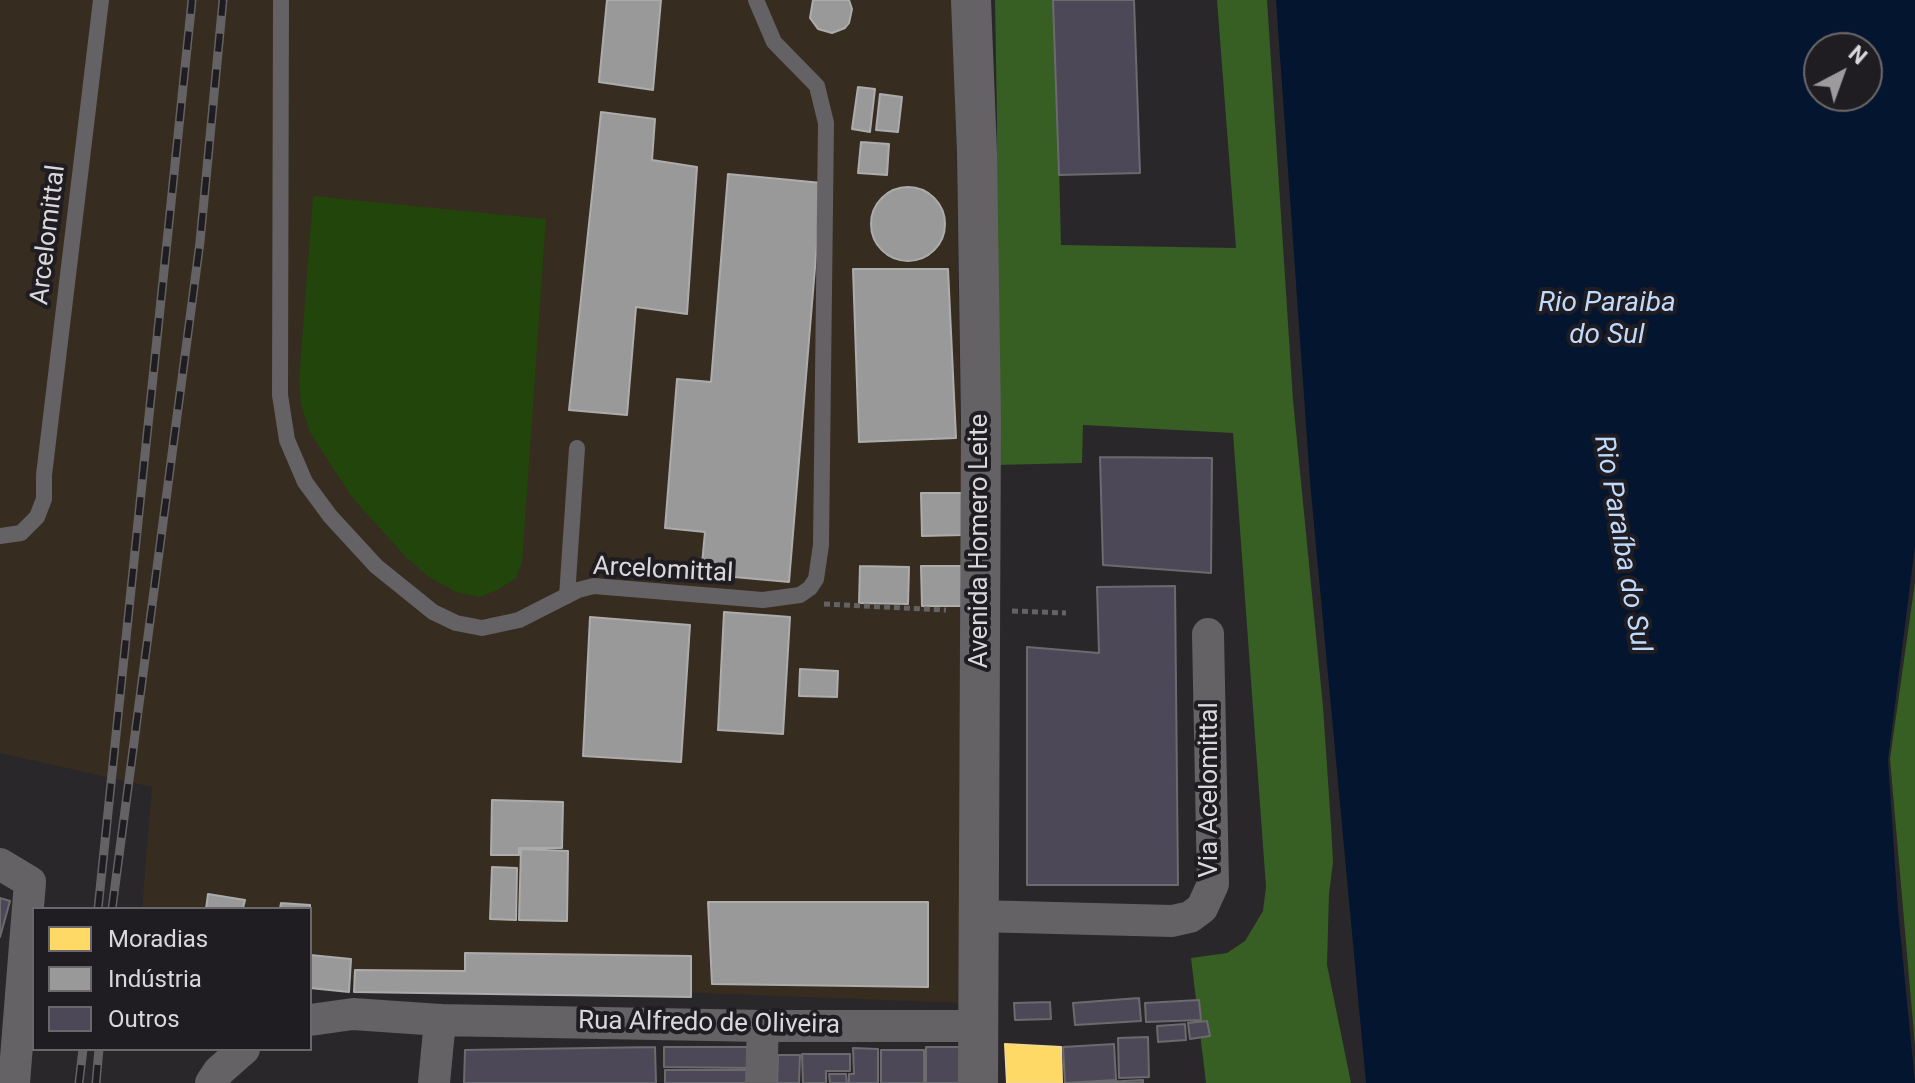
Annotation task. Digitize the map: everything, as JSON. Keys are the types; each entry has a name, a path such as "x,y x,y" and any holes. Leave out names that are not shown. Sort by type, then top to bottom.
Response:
{"street":[{"name":"Avenida Homero Leite","path":"971,0 981,420 978,1083"},
{"name":"Via Acelomittal","path":"977,916 1172,921 1190,917 1202,908 1213,884 1208,634"},
{"path":"0,864 30,882 14,1083"},
{"name":"Rua Alfredo de Oliveira","path":"312,1020 353,1014 436,1020 978,1026"},
{"path":"434,1083 436,1020"},
{"path":"761,1083 763,1026"},
{"path":"211,1083 219,1071 242,1051"}],"lane":[{"name":"Arcelomittal","path":"0,536 21,533 37,517 44,499 44,475 101,0"},
{"name":"Arcelomittal","path":"281,0 280,395 287,440 305,482 352,542 398,586 444,618 469,626 493,627 519,620 586,588 603,586 687,596 763,600 806,592 816,579 820,561 826,123 817,86 774,42 756,0"},
{"path":"567,596 577,448"}],"path":[{"path":"763,600 931,610"},
{"path":"1028,612 1066,613"}],"shaded area":[{"path":"0,0 954,0 967,861 963,1003 312,978 312,907 142,907 152,787 0,753"}],"green space":[{"path":"995,0 1055,0 1061,245 1236,248 1217,0 1267,0 1293,400 1323,707 1331,825 1333,862 1327,965 1351,1083 1206,1083 1191,958 1227,953 1245,941 1263,911 1266,887 1233,433 1083,425 1082,463 993,465 997,122"},
{"path":"313,196 546,219 522,562 516,578 497,590 480,597 456,592 429,577 406,557 351,496 310,432 301,404 299,381"},
{"path":"1915,582 1915,1046 1890,759"}],"water":[{"name":"Rio Paraiba do Sul","path":"1276,0 1915,0 1915,546 1888,760 1898,910 1915,1083 1366,1083 1310,481"}],"building: Moradias":[{"path":"1005,1044 1061,1047 1062,1083 1007,1083"}],"building: Indústria":[{"path":"607,0 661,0 653,90 599,82"},
{"path":"813,0 849,0 852,9 849,23 832,33 818,29 810,18"},
{"path":"858,87 875,89 870,132 852,129"},
{"path":"880,94 902,97 898,132 876,130"},
{"path":"601,112 655,119 652,160 697,167 687,314 636,307 627,415 569,410"},
{"path":"861,142 889,144 887,175 858,173"},
{"path":"728,174 822,183 789,582 701,574 705,532 665,528 677,379 711,382"},
{"path":"908,187 922,190 934,198 942,210 945,224 942,238 934,250 922,258 908,261 894,258 882,250 874,238 871,224 874,210 882,198 894,190"},
{"path":"853,269 948,269 956,438 859,442"},
{"path":"921,493 963,493 963,535 922,536"},
{"path":"860,566 909,567 908,604 859,603"},
{"path":"921,566 961,566 961,606 922,606"},
{"path":"724,612 790,617 783,734 718,730"},
{"path":"590,617 690,625 681,762 583,756"},
{"path":"800,669 838,671 837,697 799,696"},
{"path":"492,800 563,802 562,848 519,848 519,855 491,855"},
{"path":"521,849 568,851 567,921 519,920"},
{"path":"492,867 517,868 516,920 490,919"},
{"path":"208,894 245,900 243,907 206,907"},
{"path":"708,902 928,902 928,987 712,984"},
{"path":"281,903 310,905 310,907 280,907"},
{"path":"465,953 691,956 691,997 354,992 355,970 465,971"},
{"path":"312,955 351,959 349,992 312,988"}],"building: Outros":[{"path":"1053,0 1134,0 1140,173 1059,175"},
{"path":"1100,457 1212,458 1211,573 1103,565"},
{"path":"1175,586 1178,885 1027,885 1027,647 1099,653 1097,587"},
{"path":"0,898 10,901 0,937"},
{"path":"1139,998 1141,1021 1075,1025 1073,1003"},
{"path":"1199,1000 1201,1020 1146,1022 1145,1003"},
{"path":"1050,1002 1051,1019 1015,1020 1014,1003"},
{"path":"1207,1021 1210,1036 1190,1039 1188,1023"},
{"path":"1185,1024 1186,1040 1158,1042 1157,1026"},
{"path":"1148,1037 1149,1077 1119,1078 1118,1038"},
{"path":"1114,1044 1116,1080 1065,1083 1063,1047"},
{"path":"655,1047 656,1083 464,1083 465,1050"},
{"path":"664,1047 747,1047 747,1068 664,1067"},
{"path":"926,1047 968,1047 968,1083 926,1083"},
{"path":"853,1048 878,1049 878,1083 849,1083 849,1074 854,1074"},
{"path":"881,1050 924,1050 924,1083 881,1083"},
{"path":"802,1054 850,1054 850,1071 826,1071 826,1083 803,1083"},
{"path":"778,1055 800,1055 799,1083 777,1083"},
{"path":"665,1070 749,1070 749,1083 665,1083"},
{"path":"829,1074 846,1074 847,1083 830,1083"},
{"path":"1143,1080 1143,1083 1086,1083"}],"railway":[{"path":"98,907 192,0"},
{"path":"112,907 200,242 223,0"},
{"path":"79,1083 83,1051"},
{"path":"96,1083 99,1051"}],"water label":[{"name":"Rio Paraíba do Sul","path":"1621,544"}]}
